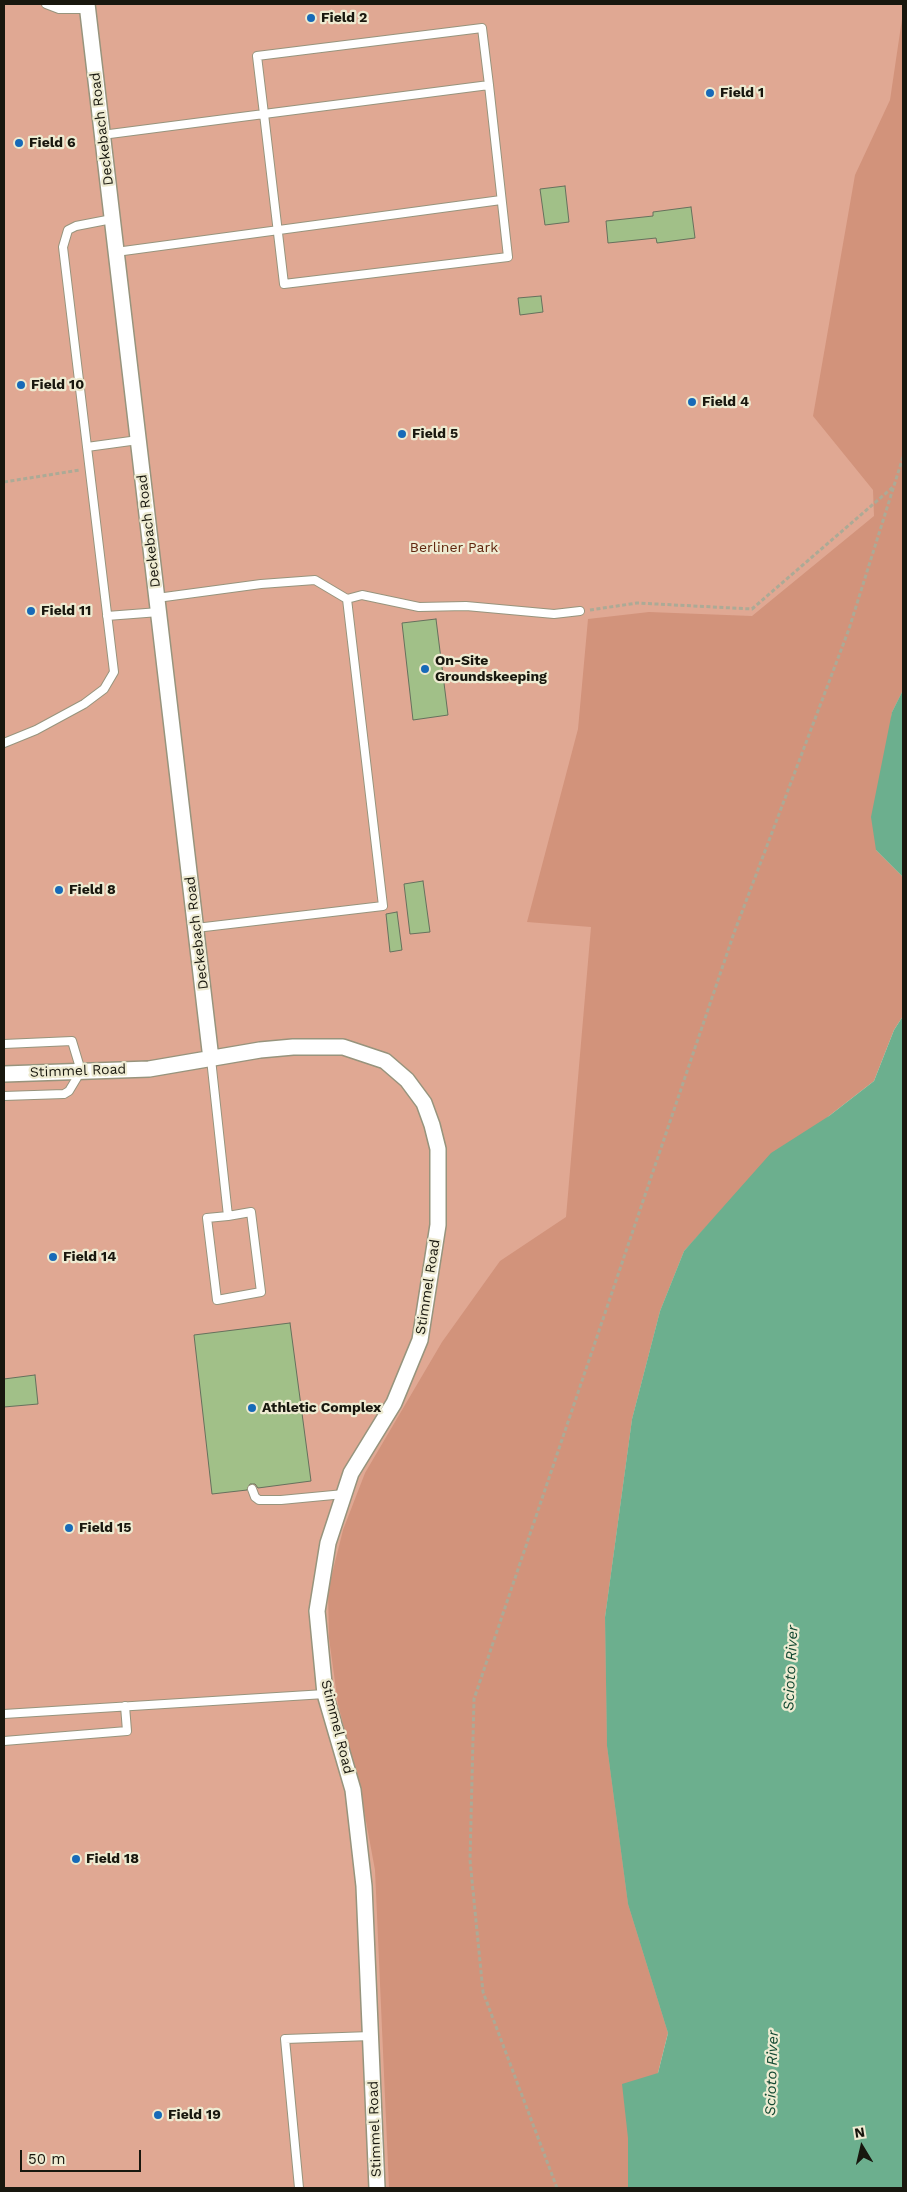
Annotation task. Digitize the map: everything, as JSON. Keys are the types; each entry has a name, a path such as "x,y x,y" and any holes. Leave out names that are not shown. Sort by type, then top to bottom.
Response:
{"street":[{"name":"Deckebach Road","path":"87,6 211,1059"},
{"name":"Stimmel Road","path":"4,1074 149,1070 260,1050 293,1047 342,1047 385,1061 408,1080 424,1103 432,1125 438,1149 438,1225 420,1340 394,1404 351,1473 328,1543 317,1611 325,1694 353,1790 364,1886 372,2036 377,2188"}],"lane":[{"path":"46,4 59,9 87,6"},
{"path":"482,28 508,257 284,284 264,114 257,56 482,28"},
{"path":"102,135 489,85"},
{"path":"116,252 501,200"},
{"path":"4,743 36,730 84,704 104,689 114,672 63,247 68,230 76,226 112,219"},
{"path":"87,447 138,440"},
{"path":"108,616 260,584 315,580 346,599 362,595 419,606 466,606 554,614 580,611"},
{"path":"196,928 383,906 346,599"},
{"path":"4,1044 72,1042 81,1071 69,1091 64,1094 4,1096"},
{"path":"211,1059 228,1216"},
{"path":"251,1212 261,1292 217,1300 207,1218 228,1216 251,1212"},
{"path":"252,1489 255,1497 259,1500 281,1500 344,1494"},
{"path":"4,1714 325,1694"},
{"path":"4,1741 127,1731 125,1706"},
{"path":"299,2188 286,2039 372,2036"}],"path":[{"path":"557,2188 483,1992 470,1860 474,1699 734,933 848,629 903,457"},
{"path":"4,482 90,468"},
{"path":"580,611 637,603 752,608 894,487"}],"green space":[{"name":"Berliner Park","path":"4,4 903,4 903,690 892,712 876,850 903,877 903,1016 829,1116 727,1204 684,1251 660,1311 632,1419 605,1617 668,2033 628,2138 628,2188 4,2188"}],"shaded area":[{"path":"902,4 903,690 892,712 876,850 903,877 903,1016 894,1030 874,1081 829,1116 727,1204 684,1251 660,1311 632,1419 605,1617 607,1746 628,1904 668,2033 658,2073 628,2138 628,2188 389,2188 375,1870 361,1794 338,1704 329,1638 328,1590 343,1530 365,1473 442,1342 500,1261 566,1217 591,927 527,922 578,729 588,619 649,612 752,616 874,516 873,490 813,416 855,175 890,100 902,19"}],"water":[{"path":"903,690 903,877 876,850 871,817 892,712"},
{"name":"Scioto River","path":"903,1016 903,2188 628,2188 628,2138 622,2084 658,2073 668,2033 628,1904 607,1746 605,1617 632,1419 660,1311 684,1251 771,1153 829,1116 874,1081 894,1030"}],"building":[{"path":"565,186 569,222 545,225 540,189"},
{"path":"691,207 695,238 657,243 656,238 608,243 606,221 653,216 653,212"},
{"path":"541,296 543,312 520,315 518,298"},
{"name":"On-Site Groundskeeping","path":"436,619 448,715 413,720 402,623"},
{"path":"423,881 430,932 410,934 404,884"},
{"path":"397,912 402,950 390,952 386,914"},
{"name":"Athletic Complex","path":"290,1323 311,1481 258,1488 255,1484 250,1484 247,1490 212,1494 194,1335"},
{"path":"35,1375 38,1404 4,1407 4,1379"}],"place":[{"name":"Field 2","path":"311,18"},
{"name":"Field 1","path":"710,93"},
{"name":"Field 6","path":"19,143"},
{"name":"Field 10","path":"21,385"},
{"name":"Field 4","path":"692,402"},
{"name":"Field 5","path":"402,434"},
{"name":"Field 11","path":"31,611"},
{"name":"On-Site Groundskeeping","path":"425,669"},
{"name":"Field 8","path":"59,890"},
{"name":"Field 14","path":"53,1257"},
{"name":"Athletic Complex","path":"252,1408"},
{"name":"Field 15","path":"69,1528"},
{"name":"Field 18","path":"76,1859"},
{"name":"Field 19","path":"158,2115"}]}
